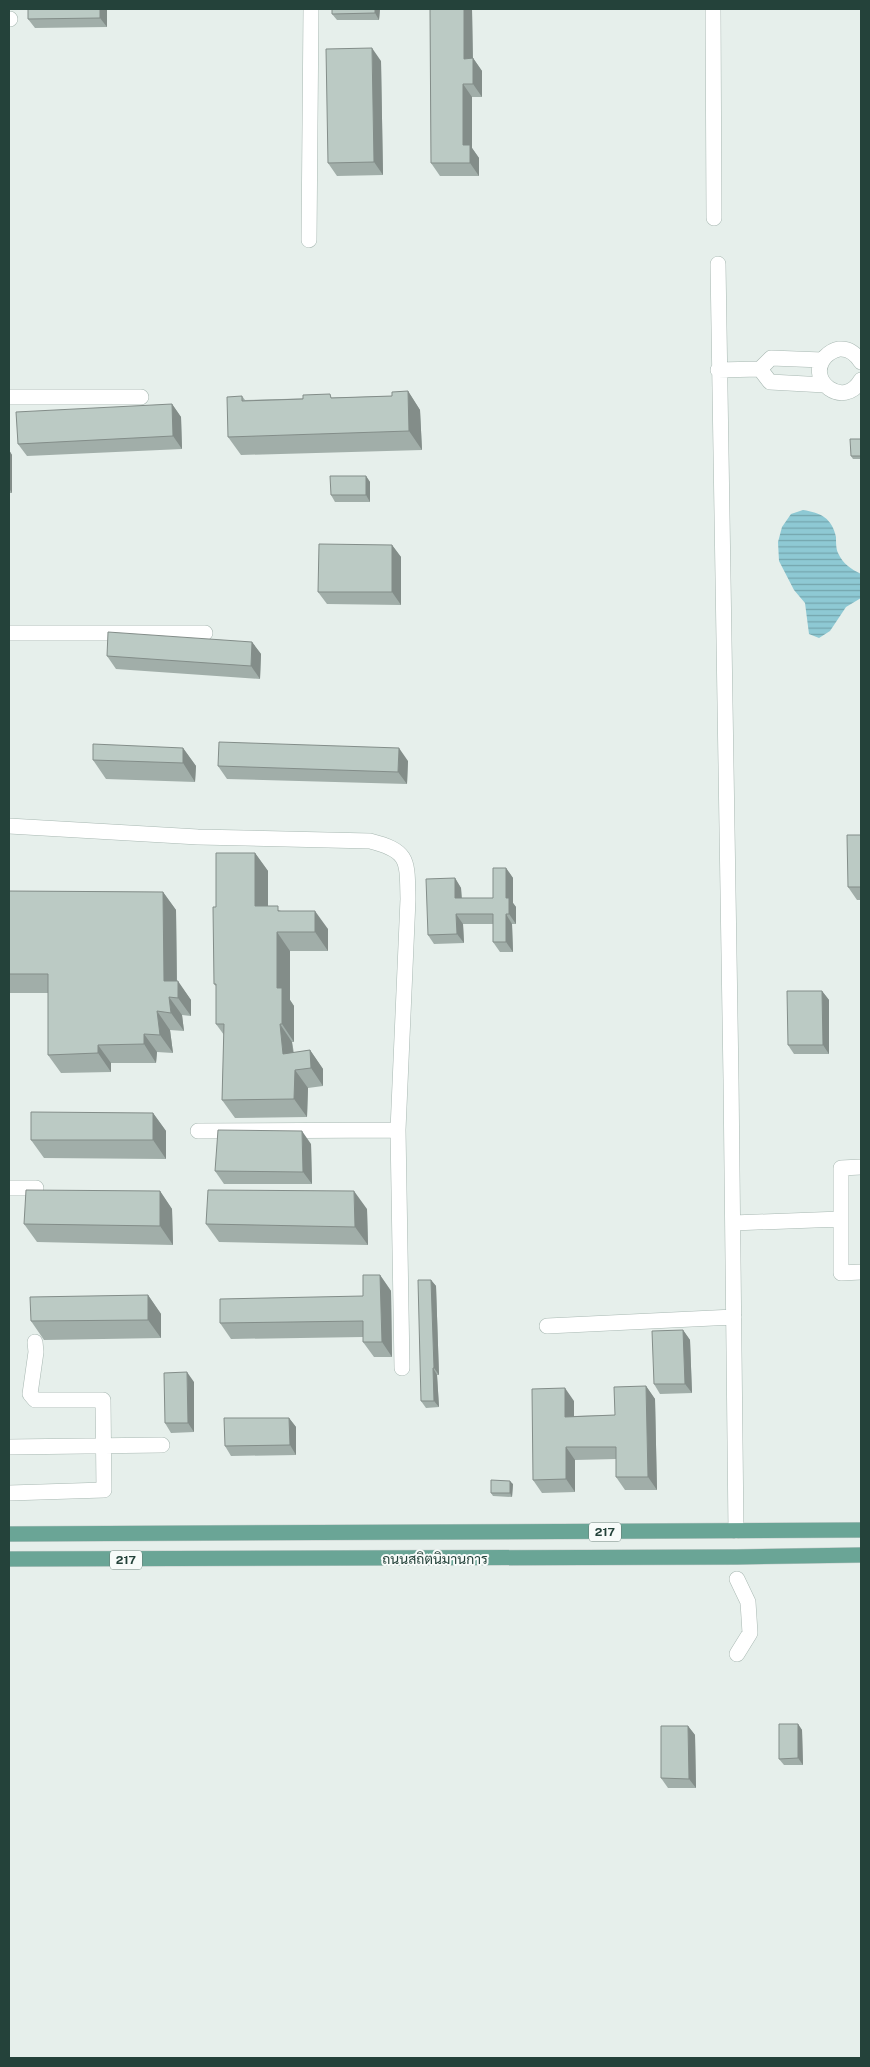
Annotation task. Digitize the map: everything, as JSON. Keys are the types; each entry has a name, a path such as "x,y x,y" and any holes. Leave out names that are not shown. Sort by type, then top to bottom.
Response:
{"main road":[{"name":"ถนนสถิตนิมานการ","path":"9,1534 861,1530"},
{"path":"736,1531 737,1557"},
{"name":"ถนนสถิตนิมานการ","path":"9,1559 861,1555"}],"lane":[{"path":"309,240 311,9"},
{"path":"713,9 714,218"},
{"path":"718,264 718,370 722,473 736,1531"},
{"path":"861,362 852,352 839,349 832,351 822,360 820,373 825,386 830,390 844,393 856,387 861,380"},
{"path":"718,370 760,369 772,358 822,360"},
{"path":"760,369 770,382 825,386"},
{"path":"9,397 141,397"},
{"path":"9,633 205,633"},
{"path":"9,826 198,837 370,841 391,846 402,854 407,871 408,899 398,1130 402,1368"},
{"path":"198,1131 398,1130"},
{"path":"861,1167 841,1168 841,1273 861,1272"},
{"path":"9,1188 36,1188"},
{"path":"733,1223 841,1220"},
{"path":"547,1326 734,1317"},
{"path":"9,1493 104,1490 103,1400 35,1400 30,1394 36,1342"},
{"path":"9,1448 162,1444"},
{"path":"737,1579 748,1602 750,1633 737,1654"}],"water":[{"path":"803,510 825,517 829,521 836,537 837,550 840,557 848,566 861,574 861,598 846,607 830,631 819,638 809,634 805,603 794,590 779,561 778,542 782,527 791,514"}],"building":[{"path":"28,9 100,9 100,18 28,19"},
{"path":"332,9 375,9 375,13 332,14"},
{"path":"430,9 464,9 464,59 473,58 473,84 463,84 463,145 470,145 470,163 431,163"},
{"path":"372,48 374,162 328,163 326,49"},
{"path":"408,391 409,431 228,437 227,397 242,396 242,401 303,399 303,395 330,394 331,398 392,396 392,392"},
{"path":"172,404 173,436 18,444 16,412"},
{"path":"850,439 861,439 861,456 851,456"},
{"path":"330,476 366,476 366,495 331,495"},
{"path":"319,544 392,545 392,592 318,592"},
{"path":"108,632 252,642 251,666 107,656"},
{"path":"219,742 399,748 398,772 218,766"},
{"path":"93,744 183,748 183,763 93,760"},
{"path":"847,835 861,835 861,887 848,887"},
{"path":"216,853 255,853 255,906 278,906 278,911 315,911 315,932 277,932 277,988 282,988 282,1024 280,1024 283,1054 310,1050 311,1068 295,1070 294,1099 222,1100 224,1024 216,1024 216,984 214,984 213,907 216,907"},
{"path":"493,868 506,868 506,898 509,898 509,914 506,914 506,942 493,942 493,914 456,914 457,934 428,935 426,879 455,878 455,898 493,898"},
{"path":"9,891 163,892 164,981 178,981 178,998 169,997 171,1013 157,1011 160,1035 144,1034 144,1044 98,1045 98,1053 48,1055 48,974 9,974"},
{"path":"787,991 822,991 823,1045 788,1045"},
{"path":"31,1112 153,1113 153,1140 31,1140"},
{"path":"218,1130 302,1131 303,1172 215,1171"},
{"path":"26,1190 160,1191 160,1226 24,1224"},
{"path":"208,1190 354,1191 355,1227 206,1224"},
{"path":"363,1275 380,1275 382,1342 363,1342 363,1321 220,1323 220,1299 363,1296"},
{"path":"418,1280 431,1280 434,1401 421,1401"},
{"path":"148,1295 148,1320 31,1321 30,1297"},
{"path":"683,1330 685,1384 654,1384 652,1331"},
{"path":"187,1372 188,1423 165,1423 164,1373"},
{"path":"646,1386 648,1477 616,1477 616,1447 566,1447 566,1479 533,1480 532,1389 565,1388 565,1417 615,1415 614,1387"},
{"path":"224,1418 289,1418 290,1445 225,1446"},
{"path":"491,1480 510,1481 510,1493 491,1493"},
{"path":"779,1724 798,1724 798,1758 779,1759"},
{"path":"661,1726 688,1726 689,1779 661,1778"}]}
